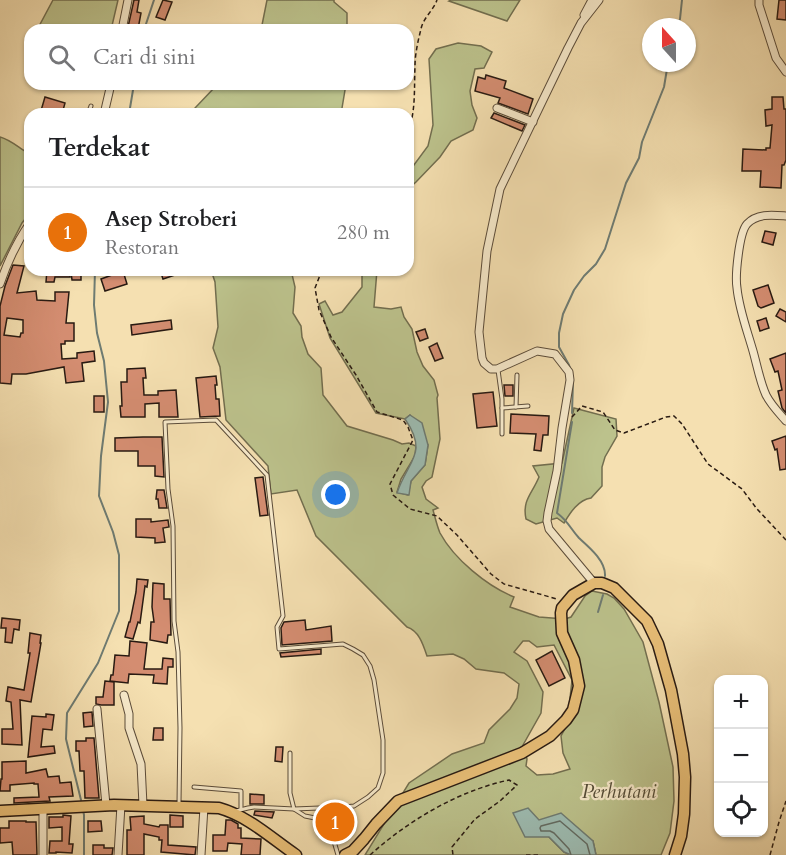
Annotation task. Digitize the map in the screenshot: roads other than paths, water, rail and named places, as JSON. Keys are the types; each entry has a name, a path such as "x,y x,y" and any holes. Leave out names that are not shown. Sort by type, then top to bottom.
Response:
{"main road":[{"path":"345,855 353,851 398,801 522,753 558,729 573,710 579,686 574,660 562,633 560,620 564,605 573,595 594,583 602,583 614,588 647,621 658,644 671,690 682,746 685,777 684,814 675,855"},
{"path":"0,811 106,805 219,808 238,811 297,855"}],"street":[{"path":"123,24 128,0"},
{"path":"592,0 500,189 487,251 479,332 482,358 491,369 497,369 537,351 555,354 569,372 570,380 557,471 547,521 549,530 594,583"},
{"path":"581,23 598,0"},
{"path":"759,0 776,58 786,72"},
{"path":"105,108 110,90"},
{"path":"497,108 532,122"},
{"path":"786,216 759,216 747,224 736,269 736,285 764,388 771,402 786,421"},
{"path":"0,284 8,258 24,232"},
{"path":"124,695 129,714 129,728 141,764 143,805"},
{"path":"97,709 106,805"},
{"path":"118,855 122,805"},
{"path":"201,855 204,807"},
{"path":"43,809 43,855"}],"lane":[{"path":"497,369 502,408 502,434"},
{"path":"516,407 517,375"},
{"path":"502,408 528,406"},
{"path":"178,806 180,728 178,652 174,621 173,534 165,422 216,420 267,475 283,616 277,627 279,648 343,644 363,655 370,666 374,680 383,741 383,773 378,788 368,797 354,806 345,807 294,809 254,807 238,811 241,791 194,787"},
{"path":"290,753 290,793 294,809 305,816 315,818 325,826 333,838 338,855"}],"water":[{"path":"410,415 422,423 428,445 425,465 411,481 409,495 397,493 416,449 412,431 405,419"},
{"path":"528,808 539,820 561,813 593,841 596,855 571,855 564,852 549,837 525,837 513,813"}],"waterway":[{"path":"146,24 154,0"},
{"path":"680,18 682,0"},
{"path":"571,371 559,347 563,314 574,290 596,264 605,249 626,183 639,158 642,142 664,87 666,72"},
{"path":"130,108 133,90"},
{"path":"82,804 66,739 67,713 98,663 119,611 119,555 99,496 101,456 108,402 104,361 97,333 94,305 95,276"},
{"path":"572,413 573,382"},
{"path":"572,422 557,513 596,555 603,565 605,576"},
{"path":"598,612 603,595"},
{"path":"83,810 84,855"}],"place":[{"name":"Asep Stroberi","path":"335,822"}],"park label":[{"name":"Perhutani","path":"619,791"}]}
